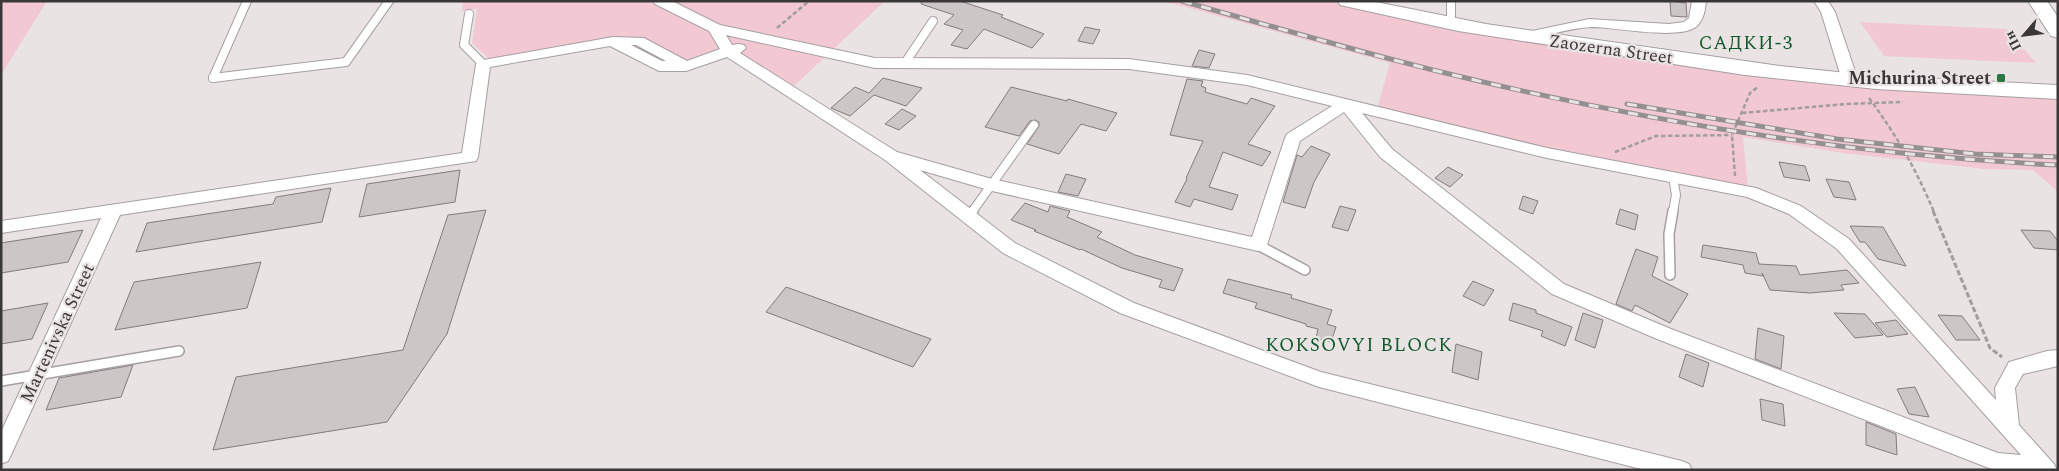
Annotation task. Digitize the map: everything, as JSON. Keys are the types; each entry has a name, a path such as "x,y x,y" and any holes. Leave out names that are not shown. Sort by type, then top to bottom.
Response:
{"street":[{"path":"660,1 715,28 875,63 1129,64 1247,80 1547,153 1750,192 1795,210 1843,244 2045,468"},
{"name":"Zaozerna Street","path":"1347,1 1383,11 1451,24 1654,56 1850,80 2058,92"},
{"path":"1528,36 1566,26 1588,23 1613,23 1668,29 1679,28 1693,22 1697,17 1700,1"},
{"path":"1821,1 1828,12 1850,80"},
{"path":"2037,1 2058,32"},
{"path":"715,28 728,52 891,156 1009,248 1127,308 1319,379 1682,470"},
{"path":"1,227 470,157 483,64 613,41 659,66 686,66 763,39"},
{"path":"891,156 992,186 1258,245 1293,138 1346,104"},
{"path":"1346,104 1386,153 1558,288 1664,334 1997,462 2045,468"},
{"name":"Martenivska Street","path":"1,454 113,211"},
{"path":"2009,428 2005,388 2016,368 2047,359 2058,358"}],"lane":[{"path":"247,1 213,78 346,62 389,1"},
{"path":"1450,1 1451,24"},
{"path":"469,14 464,45 483,64"},
{"path":"905,63 933,21"},
{"path":"969,217 1034,125"},
{"path":"1670,275 1669,234 1676,195 1673,177"},
{"path":"1258,245 1305,270"},
{"path":"1,381 179,351"}],"path":[{"path":"763,39 809,1"},
{"path":"1850,80 1874,103 1895,134 1918,174 1990,348 2016,368"},
{"path":"1737,189 1732,135 1750,93"},
{"path":"1742,114 1908,101"},
{"path":"1591,161 1656,136 1732,135"}],"shaded area":[{"path":"1,1 47,1 1,75"},
{"path":"463,1 885,1 793,87 732,48 689,62 642,37 615,37 489,59 472,43 477,9 462,11"},
{"path":"1164,1 1347,1 1383,11 1778,72 2058,92 2058,192 2033,170 1985,169 1843,153 1743,137 1748,188 1550,151 1377,109 1390,63"},
{"path":"1860,22 2007,29 2036,63 1884,56"}],"building":[{"path":"922,1 960,1 1003,15 1001,17 1044,34 1032,48 984,29 967,49 951,45 963,30 944,24 954,15 921,4"},
{"path":"1670,1 1686,3 1687,17 1671,16"},
{"path":"1085,27 1100,30 1093,44 1078,41"},
{"path":"1199,50 1215,54 1209,68 1192,66"},
{"path":"883,78 922,88 906,106 874,95 850,116 831,108 855,87 869,93"},
{"path":"1187,79 1203,81 1201,86 1206,88 1205,92 1247,104 1251,98 1275,106 1248,144 1271,152 1262,166 1223,152 1209,187 1238,195 1232,210 1194,199 1190,207 1175,202 1203,141 1170,135"},
{"path":"1011,87 1067,101 1068,99 1117,113 1106,131 1081,124 1059,154 1027,144 1039,126 1039,122 1035,120 1030,121 1019,136 985,127"},
{"path":"902,109 916,116 899,130 885,124"},
{"path":"1311,146 1330,154 1314,182 1305,208 1283,202 1297,155 1302,157"},
{"path":"1779,162 1805,166 1810,181 1784,177"},
{"path":"1448,167 1463,175 1450,187 1435,178"},
{"path":"460,170 455,202 359,217 367,184"},
{"path":"1066,174 1086,179 1078,196 1058,192"},
{"path":"1826,179 1849,182 1856,200 1834,197"},
{"path":"331,188 322,222 136,252 147,223 273,204 276,197"},
{"path":"1523,196 1538,201 1533,214 1519,209"},
{"path":"1025,203 1048,212 1050,206 1070,211 1067,217 1102,232 1097,237 1135,255 1183,269 1174,291 1159,287 1162,280 1122,268 1011,220"},
{"path":"1340,206 1356,210 1348,231 1332,227"},
{"path":"1620,209 1638,215 1635,230 1616,224"},
{"path":"486,210 447,334 387,422 213,450 236,377 403,350 448,215"},
{"path":"1850,226 1883,227 1906,266 1878,259 1865,242 1860,242"},
{"path":"83,230 68,262 1,273 1,243"},
{"path":"2021,230 2050,231 2058,241 2058,250 2034,248"},
{"path":"1703,245 1756,253 1759,264 1796,266 1800,275 1847,270 1859,283 1841,285 1844,290 1810,293 1770,290 1762,273 1763,276 1745,273 1743,265 1701,257"},
{"path":"1636,249 1658,257 1652,276 1688,294 1670,323 1635,305 1632,311 1616,304"},
{"path":"261,262 247,308 115,330 134,282"},
{"path":"1228,279 1292,295 1291,298 1332,310 1327,324 1336,327 1331,342 1316,338 1318,329 1255,308 1257,303 1223,293"},
{"path":"1473,281 1494,290 1484,306 1463,296"},
{"path":"786,287 931,339 913,367 766,312"},
{"path":"48,303 32,339 1,344 1,311"},
{"path":"1513,303 1536,310 1536,313 1572,327 1565,346 1541,336 1543,331 1509,320"},
{"path":"1583,313 1603,320 1595,348 1575,340"},
{"path":"1834,313 1865,314 1883,335 1855,338"},
{"path":"1938,315 1962,316 1980,340 1956,340"},
{"path":"1896,320 1908,334 1887,337 1875,323"},
{"path":"1758,328 1784,336 1781,369 1755,359"},
{"path":"1456,344 1482,352 1478,380 1452,372"},
{"path":"1686,354 1709,363 1703,387 1679,377"},
{"path":"133,365 121,397 46,410 59,378"},
{"path":"1915,387 1929,417 1909,414 1897,389"},
{"path":"1760,399 1783,404 1785,426 1762,420"},
{"path":"1866,422 1896,434 1897,455 1866,445"}],"railway":[{"path":"1182,1 1437,71 1514,89 1668,120 1823,144 1901,153 2058,165"},
{"path":"1627,104 1837,139 1975,154 2058,157"}],"place":[{"name":"Michurina Street","path":"2001,78"}],"district":[{"name":"САДКИ-3","path":"1746,42"},
{"name":"KOKSOVYI BLOCK","path":"1359,344"}]}
